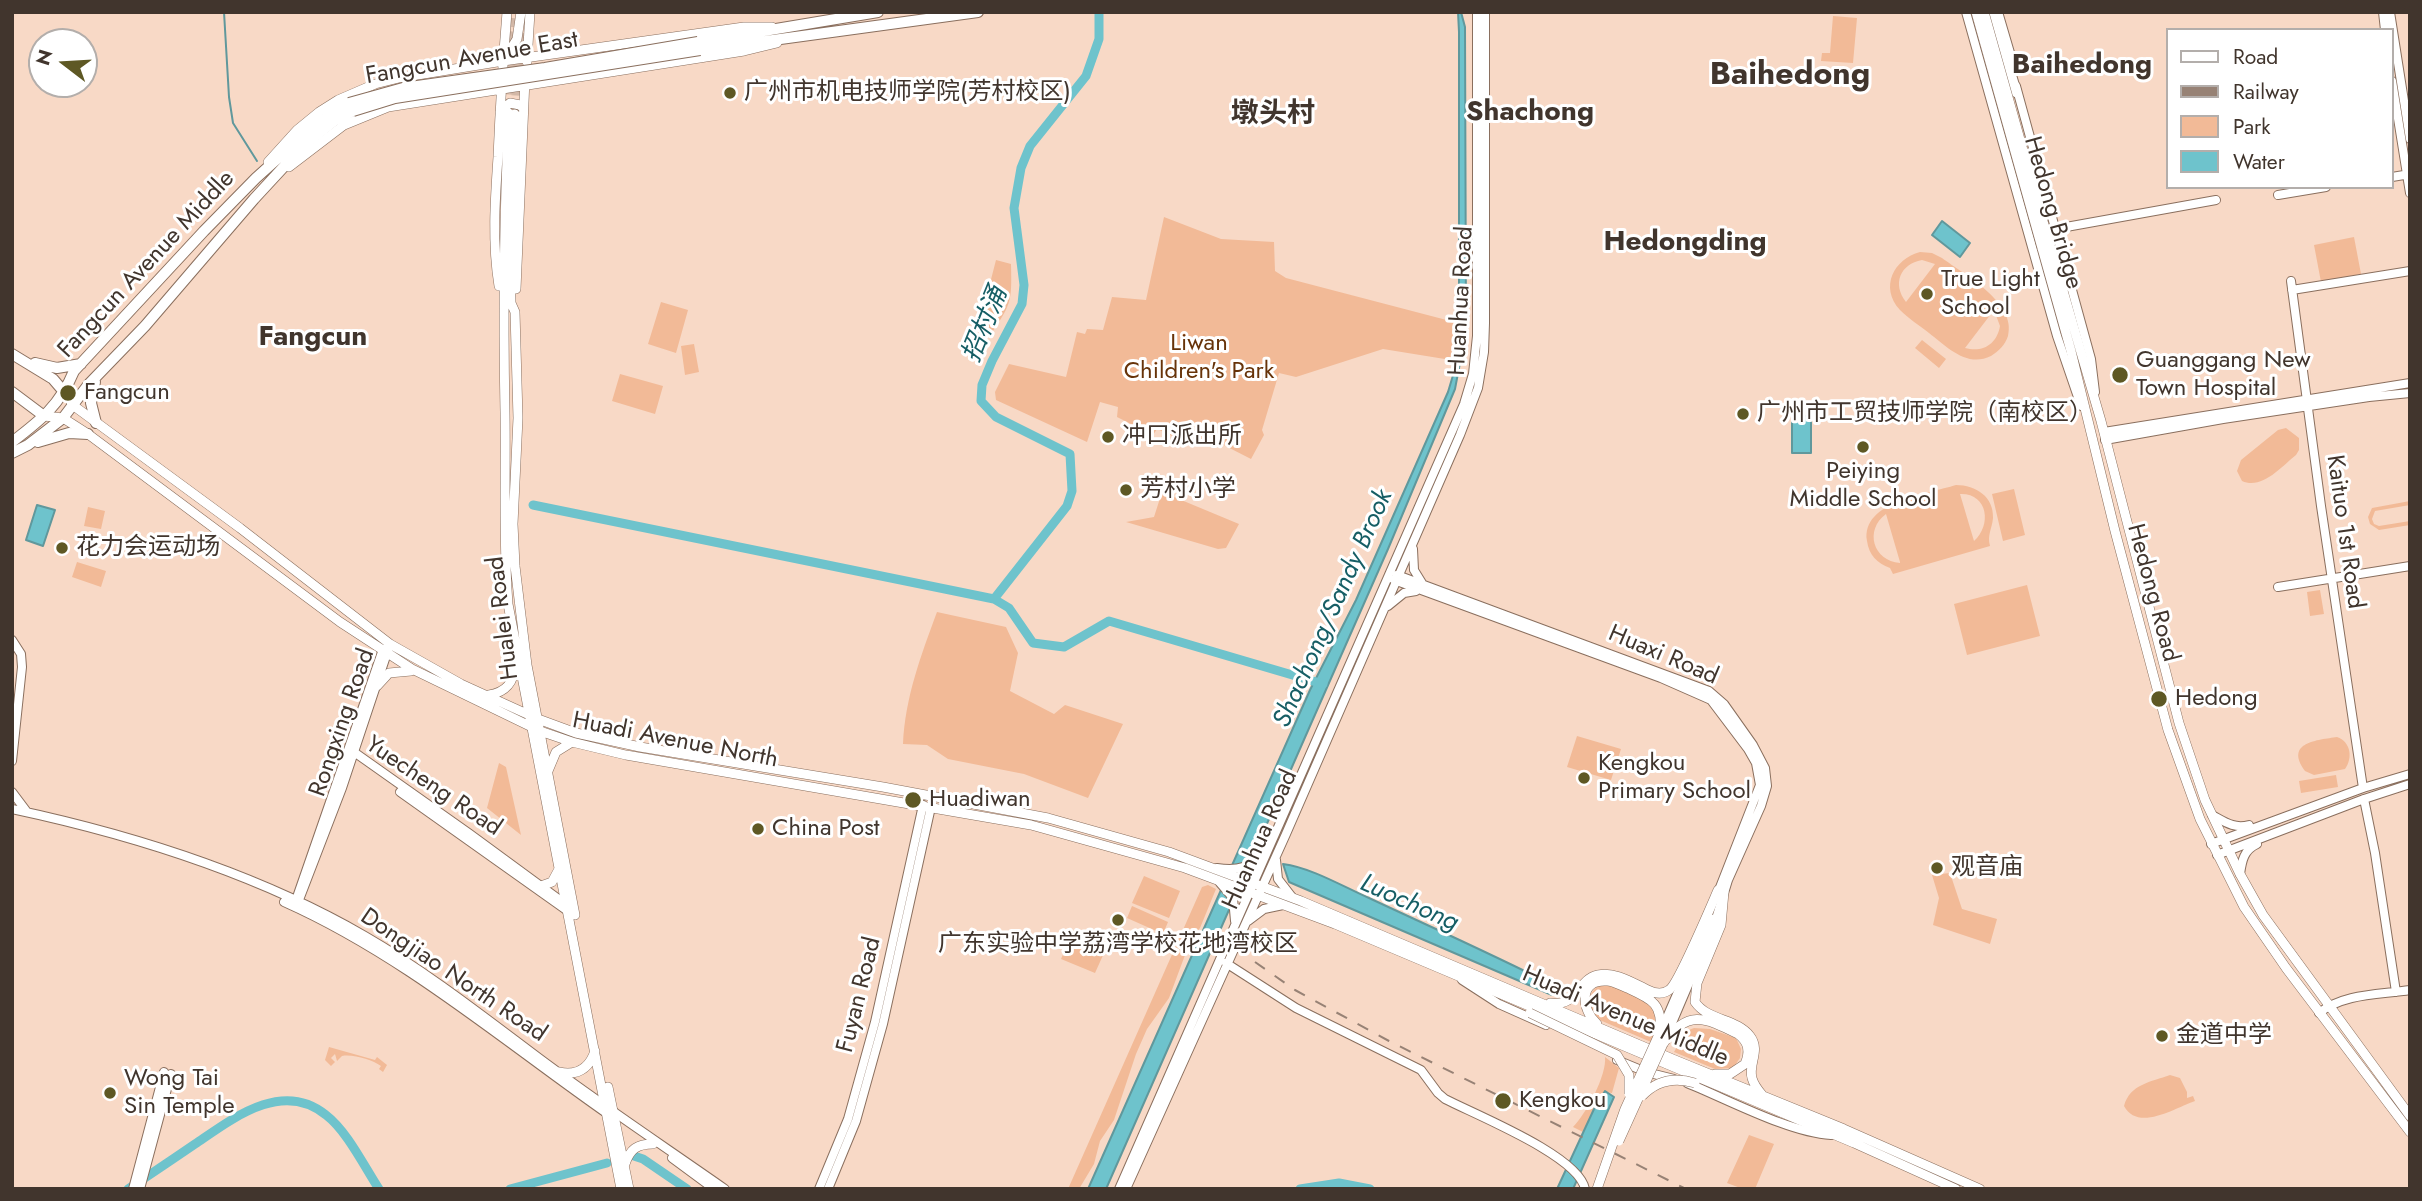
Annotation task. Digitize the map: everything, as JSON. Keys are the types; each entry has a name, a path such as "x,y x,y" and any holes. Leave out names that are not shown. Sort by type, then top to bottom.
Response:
{"highway":[{"name":"Fangcun Avenue East","path":"256,178 315,125 351,107 403,88 788,32 978,12"},
{"path":"1992,12 2017,92"},
{"name":"Fangcun Avenue East","path":"788,32 872,13"},
{"name":"Fangcun Avenue East","path":"269,184 318,132 351,107"},
{"name":"Fangcun Avenue Middle","path":"12,442 44,416 65,393 74,371 256,178"},
{"name":"Fangcun Avenue Middle","path":"12,453 29,445 63,418 101,371 145,326 269,184"},
{"path":"12,354 53,379 65,393"},
{"path":"24,360 52,367 81,364"},
{"path":"96,423 91,397 101,371"},
{"path":"12,392 44,416"},
{"path":"29,445 61,434 88,434"}],"main road":[{"path":"505,12 501,89 512,112"},
{"path":"503,61 517,40 521,12"},
{"path":"512,112 524,85 533,12"},
{"name":"Hedong Bridge","path":"1976,12 2096,404"},
{"name":"Hedong Bridge","path":"1984,12 2046,247 2089,425"},
{"name":"Fangcun Avenue East","path":"256,178 266,163 297,130 319,112 345,96 399,78 744,27 788,32"},
{"name":"Fangcun Avenue East","path":"269,184 327,136 365,115 400,104 744,51 774,44 788,32"},
{"path":"571,53 575,76"},
{"name":"Hualei Road","path":"512,112 503,312 505,567 508,604 516,656 548,773 595,1050 610,1112"},
{"name":"Hualei Road","path":"512,112 517,392 513,524 515,566 535,723 559,869 570,911 610,1112"},
{"path":"504,391 517,392"},
{"name":"Huadi Avenue North","path":"65,393 74,406 240,528 387,650 487,696 572,742 626,755 1031,825 1215,873"},
{"name":"Hedong Road","path":"2096,404 2176,712 2212,815 2240,874 2276,935 2410,1116"},
{"path":"44,416 63,418"},
{"name":"Huadi Avenue North","path":"63,418 416,671 535,723 640,747 895,789 1048,818 1169,852 1256,888"},
{"name":"Hedong Road","path":"2089,425 2168,730 2211,844 2244,907 2319,1013 2410,1132"},
{"path":"487,696 500,693 512,682 516,656"},
{"path":"377,685 389,673 416,671"},
{"path":"548,773 556,752 572,742"},
{"path":"541,886 552,882 559,869"},
{"name":"Huadi Avenue Middle","path":"1256,888 1541,1002 1980,1189"},
{"path":"1607,1031 1587,1014 1584,1004 1582,994 1593,977 1607,974 1653,992 1662,993 1669,990 1721,891"},
{"path":"1721,891 1721,925 1697,983 1695,1002 1704,1012 1738,1027 1750,1036 1755,1051 1752,1081 1765,1098"},
{"name":"Huadi Avenue Middle","path":"1290,901 1446,972 1854,1143 1956,1189"},
{"path":"1446,972 1617,1055 1626,1068 1630,1084 1628,1111"},
{"path":"1541,1002 1566,1003 1597,982 1606,981 1647,997 1658,1008 1660,1032 1597,1189"},
{"path":"1602,1189 1628,1111 1663,1044 1681,1023 1694,1019 1743,1038 1748,1053 1745,1064 1730,1074 1705,1073"},
{"path":"559,1072 572,1074 583,1070 595,1050"},
{"path":"1628,1111 1643,1094 1661,1082 1680,1079 1854,1143"},
{"path":"610,1112 629,1189"},
{"path":"610,1112 621,1189"},
{"path":"624,1165 631,1150 640,1145 653,1144"}],"street":[{"name":"Huanhua Road","path":"1271,856 1272,841 1394,577 1464,404 1475,364 1477,12"},
{"name":"Huanhua Road","path":"1119,1189 1237,922 1267,871 1271,856 1384,611 1394,577 1413,544 1478,388 1484,352 1485,12"},
{"name":"Hedong Road","path":"1966,12 2061,348 2089,425"},
{"name":"Hedong Road","path":"1998,12 2014,66 2021,108 2091,359 2096,404"},
{"path":"2394,37 2410,139"},
{"path":"2394,93 2410,193"},
{"path":"1996,118 1998,110 2006,104 2021,108"},
{"path":"2278,195 2314,189"},
{"path":"2055,229 2216,200"},
{"name":"Kaituo 1st Road","path":"2363,788 2291,286 2410,271"},
{"path":"2104,436 2223,419 2410,382"},
{"path":"2386,397 2391,393 2387,387"},
{"path":"2308,404 2410,393"},
{"path":"1384,611 1404,593 1422,588 1412,562 1413,544"},
{"path":"2278,587 2410,566"},
{"name":"Huaxi Road","path":"1394,577 1700,687 1724,704 1753,745 1765,768 1767,786 1761,806 1721,891 1715,922 1694,963"},
{"path":"12,640 21,654 22,667 12,761"},
{"path":"12,648 18,660 12,716"},
{"name":"Rongxing Road","path":"297,903 377,685 387,650"},
{"name":"Rongxing Road","path":"351,754 387,650"},
{"name":"Yuecheng Road","path":"351,754 541,886 570,911"},
{"name":"Yuecheng Road","path":"351,754 570,911"},
{"path":"2211,844 2363,788 2410,774"},
{"path":"2217,855 2410,784"},
{"path":"12,792 27,812"},
{"path":"2364,799 2396,992"},
{"name":"Fuyan Road","path":"819,1189 849,1119 927,806"},
{"name":"Fuyan Road","path":"828,1189 856,1121 883,1024 927,806"},
{"name":"Dongjiao North Road","path":"12,811 157,850 297,903 391,960 725,1189"},
{"name":"Dongjiao North Road","path":"12,811 27,812 115,833 164,848 338,921 444,988 714,1189"},
{"path":"2212,815 2231,826 2263,824"},
{"path":"2278,819 2273,825 2275,830 2281,831"},
{"path":"2240,874 2244,855 2249,848 2271,834"},
{"path":"1215,873 1234,900 1237,922 1290,901 1278,879 1267,871 1271,856"},
{"path":"1215,873 1247,867 1271,856"},
{"name":"Huanhua Road","path":"1126,1189 1226,963 1237,922 1256,888"},
{"path":"1226,963 1303,1012 1421,1070 1437,1093 1445,1099 1564,1161 1581,1179 1585,1189"},
{"path":"1660,1032 1694,963"},
{"path":"1663,1044 1694,963"},
{"path":"1462,980 1499,1004 1626,1063 1687,1083 1796,1128 1831,1135"},
{"path":"2319,1013 2346,998 2410,990"},
{"path":"138,1188 167,1073"}],"green space":[{"path":"1833,16 1857,18 1853,63 1821,61 1822,53 1830,53"},
{"name":"Liwan Children's Park","path":"1164,217 1221,239 1274,242 1275,271 1286,278 1458,323 1451,360 1383,349 1296,377 1279,373 1262,430 1264,435 1251,459 1206,436 1200,444 1183,436 1179,439 1157,429 1153,435 1117,417 1118,407 1100,402 1087,442 996,400 995,392 1009,364 1066,377 1077,332 1085,334 1087,329 1103,330 1112,297 1146,300"},
{"path":"2354,237 2361,274 2321,282 2314,245"},
{"path":"1920,252 1932,253 1942,258 1975,281 1997,301 2009,324 2008,336 1999,350 1982,359 1966,358 1950,350 1900,310 1894,301 1890,283 1897,267","holes":["1922,260 1935,264 1906,302 1899,288 1900,276 1908,266","1994,310 2000,326 1996,338 1983,348 1965,348"]},
{"path":"996,260 1011,264 1011,288 1006,310 989,337 977,334"},
{"path":"661,302 688,310 676,353 648,344"},
{"path":"1922,340 1946,359 1939,368 1915,348"},
{"path":"694,344 699,372 685,375 681,346"},
{"path":"620,374 663,386 655,414 612,401"},
{"path":"2286,428 2299,438 2296,455 2264,480 2249,483 2242,481 2237,471 2241,460 2278,430"},
{"path":"1956,485 1970,487 1987,498 1993,511 1990,546 1893,574 1890,568 1878,561 1868,546 1868,527 1874,517 1899,501","holes":["1960,494 1977,499 1984,511 1983,527 1974,541","1886,514 1900,562 1900,563 1883,557 1875,544 1875,528"]},
{"path":"2014,489 2025,535 2003,541 1992,494"},
{"path":"1162,492 1239,524 1226,548 1218,549 1126,522 1154,517"},
{"path":"2410,501 2410,505 2375,511 2372,519 2374,524 2379,526 2410,521 2410,525 2379,530 2370,524 2368,517 2372,508"},
{"name":"花力会运动场","path":"88,507 105,511 101,529 84,526"},
{"name":"花力会运动场","path":"77,562 106,571 101,587 72,577"},
{"path":"2027,585 2040,636 1967,655 1954,604"},
{"path":"2320,590 2324,614 2310,616 2307,592"},
{"path":"937,612 1006,627 1018,653 1010,691 1054,714 1065,705 1123,724 1088,798 1024,774 948,759 927,745 903,744 910,693"},
{"path":"1577,736 1621,749 1611,780 1567,767"},
{"path":"2337,737 2348,746 2349,760 2345,769 2314,775 2305,771 2298,754 2301,748 2313,741"},
{"path":"499,763 506,767 521,835 487,808"},
{"path":"2336,775 2338,787 2301,793 2299,781"},
{"path":"1950,873 1962,909 1997,919 1990,944 1933,925 1939,898 1932,875"},
{"path":"1144,876 1180,891 1169,918 1132,903"},
{"path":"1208,885 1216,889 1200,928 1191,939 1169,998 1147,1029 1114,1120 1100,1141 1094,1164 1079,1189 1068,1189 1202,887"},
{"path":"1132,906 1168,922 1163,934 1127,918"},
{"path":"1070,939 1104,953 1095,973 1061,959"},
{"path":"1603,983 1630,993 1650,1006 1656,1018 1651,1042 1595,1018 1589,1008 1589,999 1594,990"},
{"path":"1694,1028 1710,1029 1736,1038 1741,1049 1740,1058 1733,1068 1715,1069 1674,1052 1686,1031"},
{"path":"329,1047 375,1060 377,1057 387,1065 383,1072 379,1069 381,1066 368,1060 342,1056 337,1061 335,1054 331,1058 335,1062 331,1066 325,1060"},
{"path":"1605,1057 1619,1068 1612,1093 1605,1092 1583,1132 1573,1127 1595,1094 1603,1074"},
{"path":"2170,1075 2180,1078 2187,1098 2193,1096 2195,1101 2147,1118 2130,1114 2124,1106 2136,1088"},
{"path":"1749,1135 1774,1144 1755,1189 1743,1189 1727,1183"}],"water":[{"path":"1458,12 1461,12 1465,27 1466,331 1455,389 1388,549 1106,1189 1088,1189 1310,690 1356,600 1448,392 1457,362 1459,343"},
{"path":"1942,221 1970,243 1960,257 1932,235"},
{"path":"1792,416 1811,416 1811,453 1792,453"},
{"path":"37,505 55,510 43,546 26,540"},
{"path":"1283,864 1327,878 1509,963 1555,986 1552,995 1289,882"},
{"path":"1605,1091 1614,1097 1573,1189 1557,1189 1594,1109"}],"waterway":[{"path":"224,12 233,123 257,161"},
{"name":"招村涌","path":"994,599 1067,506 1072,491 1070,454 996,417 981,401 982,385 992,361 1022,304 1024,285 1014,208 1021,168 1030,146 1086,76 1099,39 1099,12"},
{"name":"Shachong/Sandy Brook","path":"533,505 994,599 1009,608 1033,643 1064,647 1109,621 1323,684"},
{"path":"128,1189 241,1114 275,1102 292,1101 309,1105 334,1122 348,1139 379,1189"},
{"path":"634,1156 643,1159 687,1189"},
{"path":"510,1189 607,1163"},
{"path":"1300,1189 1339,1183 1370,1189"}],"tunnel":[{"path":"509,108 514,12"},
{"path":"515,109 520,32"}],"railway":[{"path":"1255,962 1295,990 1389,1041 1686,1189"}],"place":[{"name":"广州市机电技师学院(芳村校区)","path":"730,93"},
{"name":"True Light School","path":"1927,294"},
{"name":"Guanggang New Town Hospital","path":"2120,375"},
{"name":"Fangcun","path":"68,393"},
{"name":"广州市工贸技师学院（南校区）","path":"1743,414"},
{"name":"冲口派出所","path":"1108,437"},
{"name":"Peiying Middle School","path":"1863,447"},
{"name":"芳村小学","path":"1126,490"},
{"name":"花力会运动场","path":"62,548"},
{"name":"Hedong","path":"2159,699"},
{"name":"Kengkou Primary School","path":"1584,778"},
{"name":"Huadiwan","path":"913,800"},
{"name":"China Post","path":"758,829"},
{"name":"观音庙","path":"1937,868"},
{"name":"广东实验中学荔湾学校花地湾校区","path":"1118,920"},
{"name":"金道中学","path":"2162,1036"},
{"name":"Wong Tai Sin Temple","path":"110,1093"},
{"name":"Kengkou","path":"1503,1101"}],"district":[{"name":"Baihedong","path":"2082,66"},
{"name":"Baihedong","path":"1790,76"},
{"name":"Shachong","path":"1530,113"},
{"name":"墩头村","path":"1273,115"},
{"name":"Hedongding","path":"1685,243"},
{"name":"Fangcun","path":"313,338"}],"water label":[{"name":"Luochong","path":"1409,904"}]}
